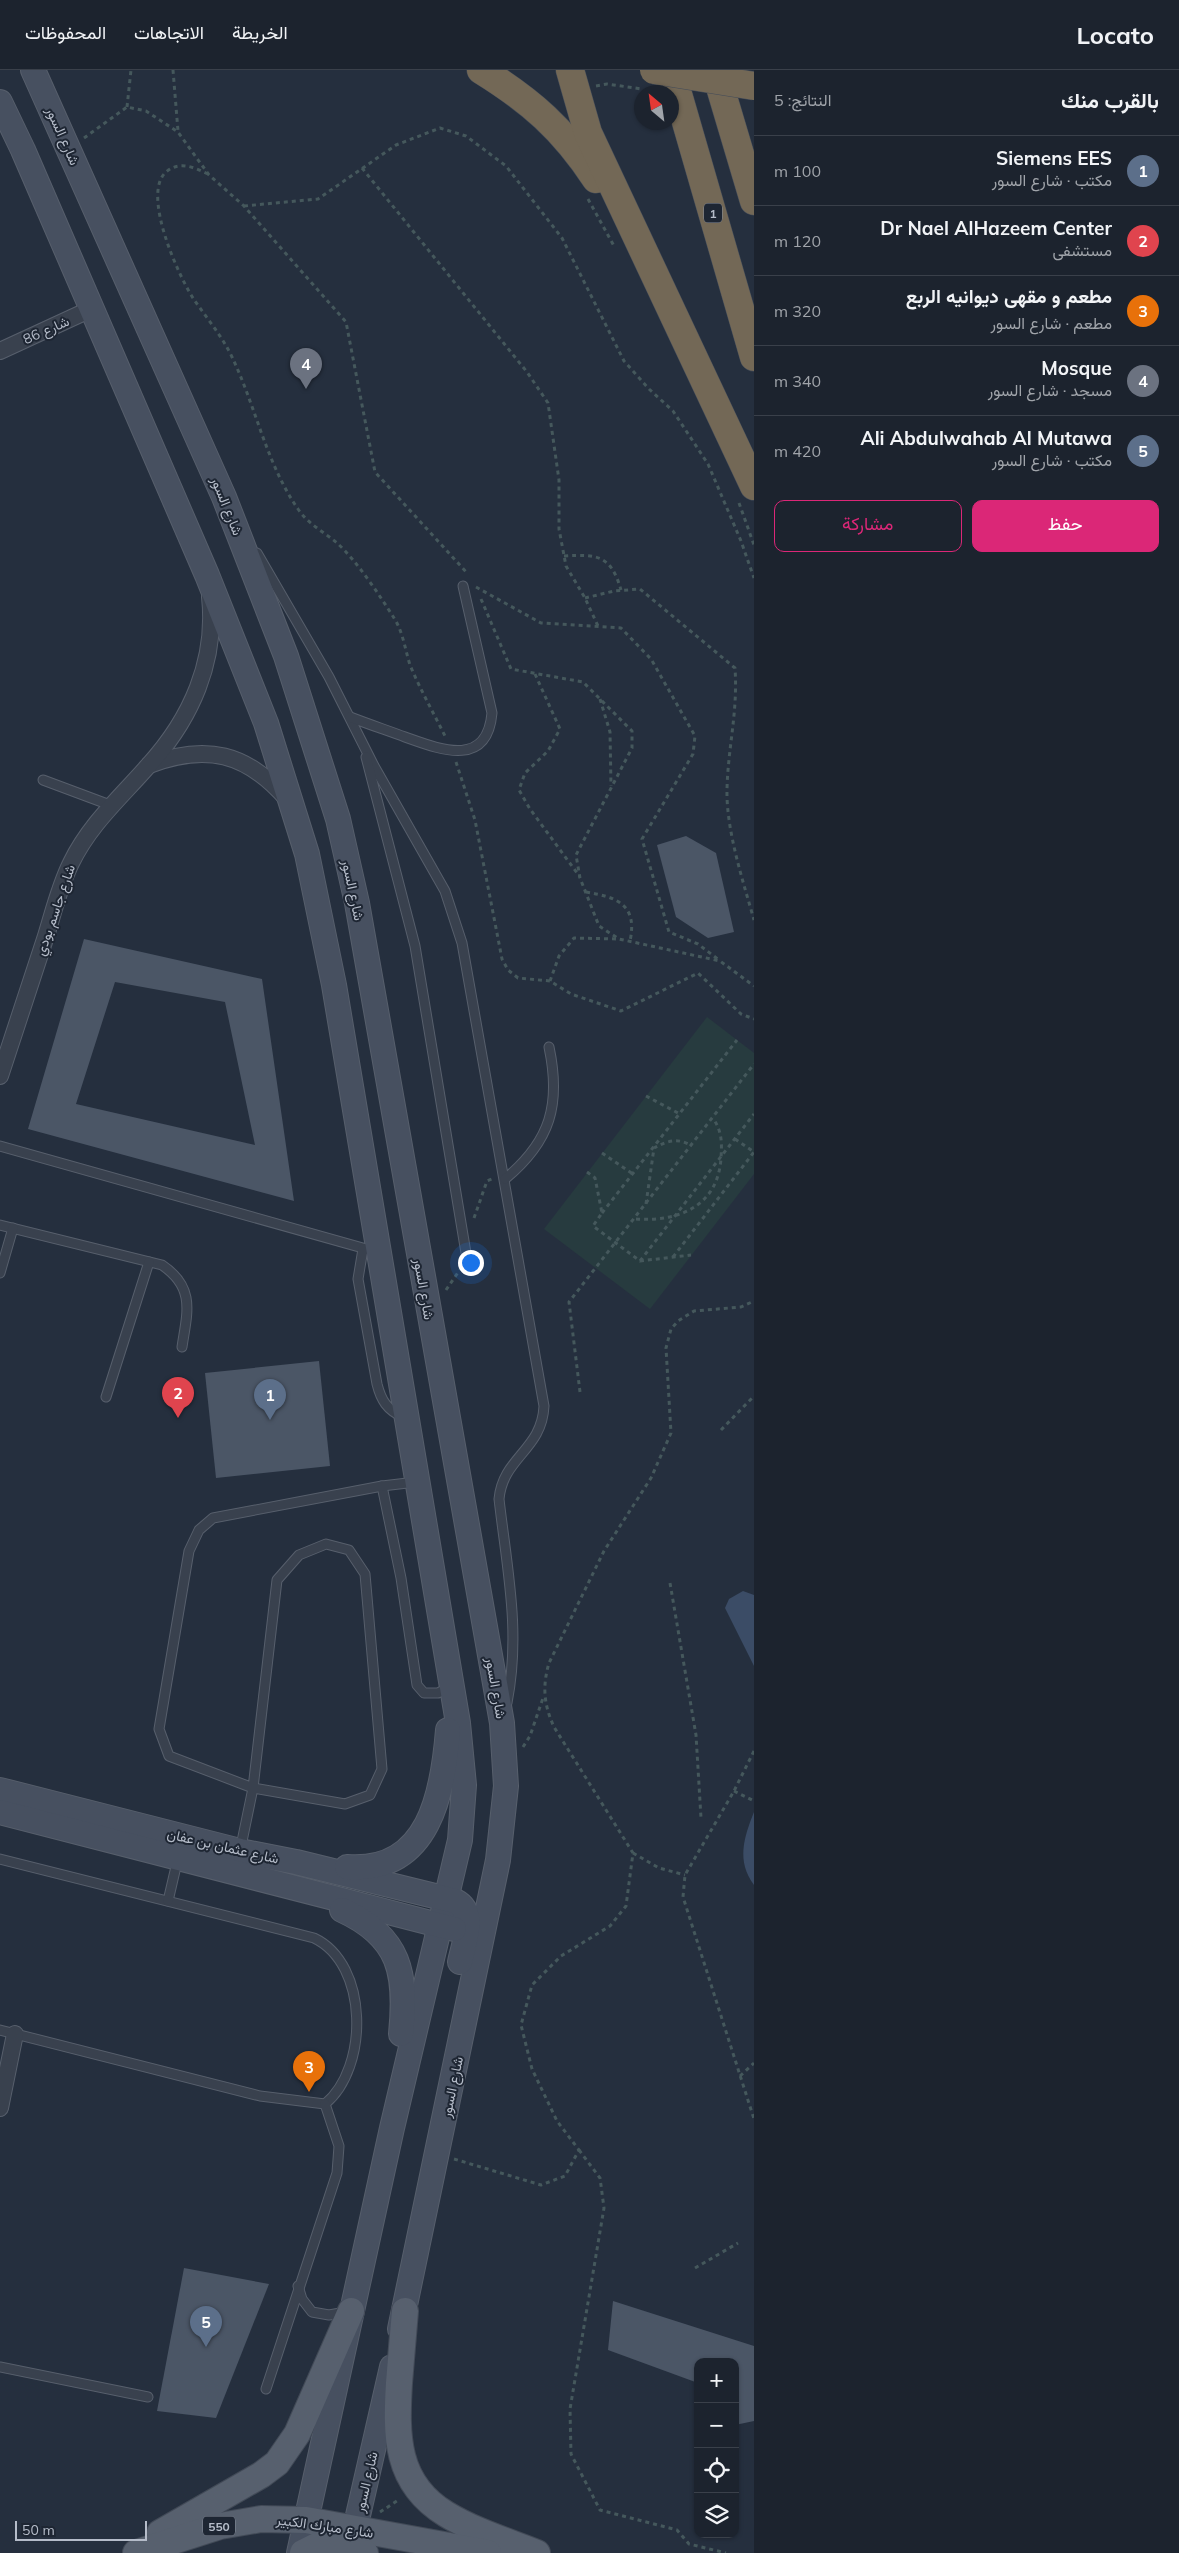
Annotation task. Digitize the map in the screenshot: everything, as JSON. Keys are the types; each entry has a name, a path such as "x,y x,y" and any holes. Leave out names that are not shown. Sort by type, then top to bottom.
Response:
{"highway":[{"path":"481,70 524,99 549,119 582,159 646,257"},
{"path":"570,70 588,133 754,486"},
{"name":"1","path":"672,70 754,357"},
{"path":"716,70 754,201"},
{"path":"649,80 754,86"}],"main road":[{"path":"22,70 47,100"},
{"name":"شارع السور","path":"33,70 224,497 286,656 338,818 357,903 502,1723 505,1756 504,1820 491,1893 356,2539"},
{"path":"46,70 66,141"},
{"path":"0,102 23,150 207,575 266,722 294,806 317,894 334,985 370,1251 406,1418 452,1686 462,1756 463,1814 446,1898 392,2128 299,2553"},
{"path":"0,123 23,150"},
{"path":"296,1862 352,1867 373,1866 398,1856 413,1843 432,1817 439,1796 446,1759 452,1686"},
{"name":"شارع عثمان بن عفان","path":"0,1790 240,1851 296,1862 446,1898"},
{"name":"شارع عثمان بن عفان","path":"0,1812 439,1927 454,1930 467,1927"},
{"path":"280,1884 353,1915 377,1932 394,1955 402,1977 405,1999 392,2128"},
{"path":"467,1927 482,1914 491,1893"},
{"path":"446,1898 457,1902 465,1909 468,1918 452,2016 453,2080"},
{"path":"124,2553 256,2478 277,2463 297,2434 351,2311"},
{"path":"405,2311 398,2438 406,2470 427,2500 446,2514 537,2553"},
{"name":"شارع مبارك الكبير","path":"136,2553 242,2520 261,2518 306,2520 356,2539 488,2553"},
{"path":"303,2553 317,2546 356,2539"}],"street":[{"name":"شارع 86","path":"0,351 92,309"},
{"name":"شارع جاسم بودي","path":"0,1076 65,876 78,849 110,805 149,765 183,718 205,670 212,627 207,575"},
{"path":"149,765 192,753 205,752 232,758 255,769 267,778 294,806"},
{"path":"0,2108 8,2032"}],"lane":[{"path":"224,497 322,664 366,750 445,891 455,916 464,953 505,1176 544,1406 541,1427 536,1436 508,1470 500,1488 499,1499 514,1615 511,1680 502,1723"},
{"path":"350,717 452,751 473,748 481,741 491,724 492,713 464,586"},
{"path":"366,750 369,775 402,890 421,974 467,1259"},
{"path":"43,780 110,805"},
{"path":"505,1176 522,1165 536,1149 546,1130 553,1110 555,1089 549,1047"},
{"path":"0,1146 370,1251"},
{"path":"0,1225 162,1265 172,1272 183,1286 188,1304 182,1347"},
{"path":"0,1273 13,1228"},
{"path":"106,1397 149,1262"},
{"path":"240,1851 253,1788 277,1580 299,1555 326,1544 349,1550 365,1574 382,1769 370,1795 345,1804 253,1788 169,1756 159,1729 189,1551 199,1530 213,1518 382,1486 416,1482"},
{"path":"382,1486 401,1578 417,1685 424,1693 438,1693 452,1686"},
{"path":"168,1901 178,1858"},
{"path":"0,1859 302,1933 323,1942 332,1949 351,1982 355,2009 353,2056 342,2085 334,2097 325,2104 260,2096 8,2032"},
{"path":"266,2389 339,2163 339,2146 325,2104"},
{"path":"298,2286 302,2299 312,2312 329,2315 351,2311"},
{"path":"0,2367 148,2397"}],"path":[{"path":"127,107 131,70"},
{"path":"173,70 175,76 178,132"},
{"path":"607,84 649,80"},
{"path":"66,141 127,107 146,111 178,132 209,175 244,206 346,322 375,472 471,576"},
{"path":"244,206 318,199 396,145 440,128 466,136 506,166 562,238 624,361 649,389 673,410 708,464 741,541 754,578"},
{"path":"209,175 193,167 180,166 168,170 157,186 159,211 172,257 194,300 216,328 232,358 274,468 298,510 316,529 338,544 376,590 396,621 411,665 452,751 474,820 502,959 508,970 518,978 550,981 572,994 621,1011 698,973 741,1014 754,1019"},
{"path":"362,168 527,372 548,403 559,480 559,529 566,566 586,598 598,626"},
{"path":"564,556 598,556 603,559 619,582 621,590"},
{"path":"473,581 511,669 583,682 632,731 632,748 576,855 580,878"},
{"path":"475,586 541,623 622,628 651,659 695,736 693,754 642,839 669,932 698,944 754,986"},
{"path":"586,598 621,590 640,589 735,668 737,697 727,790 733,837 754,920"},
{"path":"535,673 560,729 548,751 525,773 519,790 530,809 580,878 599,926 619,939"},
{"path":"599,698 610,732 611,787"},
{"path":"586,892 615,899 624,905 632,922 630,941"},
{"path":"550,981 559,956 574,938 619,939 720,961"},
{"path":"691,1255 640,1261 593,1226 737,1040"},
{"path":"580,1392 569,1302 636,1219 754,1064"},
{"path":"646,1096 680,1114"},
{"path":"640,1261 754,1114"},
{"path":"636,1219 653,1220 674,1217 689,1211 707,1196 720,1172 723,1145 720,1128 713,1118"},
{"path":"673,1258 754,1152 735,1139"},
{"path":"654,1148 671,1140 686,1142 692,1146"},
{"path":"646,1205 654,1148"},
{"path":"602,1153 633,1174"},
{"path":"588,1172 595,1178 602,1213"},
{"path":"463,1235 478,1212 487,1181 505,1176"},
{"path":"429,1315 467,1259"},
{"path":"685,1875 659,1868 633,1853 554,1727 547,1712 544,1680 549,1664 604,1551 651,1478 671,1433 666,1348 671,1329 678,1321 694,1311 741,1307 754,1301"},
{"path":"721,1430 754,1396"},
{"path":"670,1583 696,1735 700,1818"},
{"path":"505,1756 516,1753 525,1746 544,1696"},
{"path":"754,1751 734,1791 685,1875 683,1897 754,2120"},
{"path":"734,1791 754,1800"},
{"path":"633,1853 626,1906 610,1926 561,1956 532,1985 520,2025 532,2069 557,2121 600,2178 604,2208 570,2409 571,2454 600,2510 677,2530 689,2544 724,2553"},
{"path":"740,2076 754,2063"},
{"path":"437,2154 541,2185 564,2176 580,2150"},
{"path":"695,2268 738,2243"},
{"path":"356,2539 378,2514 417,2488"}],"green space":[{"path":"707,1017 754,1053 754,1174 650,1309 544,1229"}],"water":[{"path":"743,1591 754,1595 754,1666 725,1608 729,1599"},
{"path":"754,1812 754,1885 748,1876 743,1858 747,1831"}],"building":[{"path":"686,836 716,853 734,932 708,938 676,917 657,845"},
{"path":"84,939 262,979 294,1201 28,1129","holes":["115,982 225,1002 255,1145 76,1104"]},
{"path":"319,1361 330,1466 216,1478 205,1373"},
{"path":"184,2268 269,2284 216,2418 157,2411"},
{"path":"613,2301 754,2346 754,2421 739,2424 739,2358 694,2358 694,2382 608,2350"}],"place":[{"name":"Mosque","path":"306,389"},
{"name":"Dr Nael AlHazeem Center","path":"178,1418"},
{"name":"Siemens EES","path":"270,1420"},
{"name":"مطعم و مقهى ديوانيه الربع","path":"309,2092"},
{"name":"Ali Abdulwahab Al Mutawa","path":"206,2347"}]}
